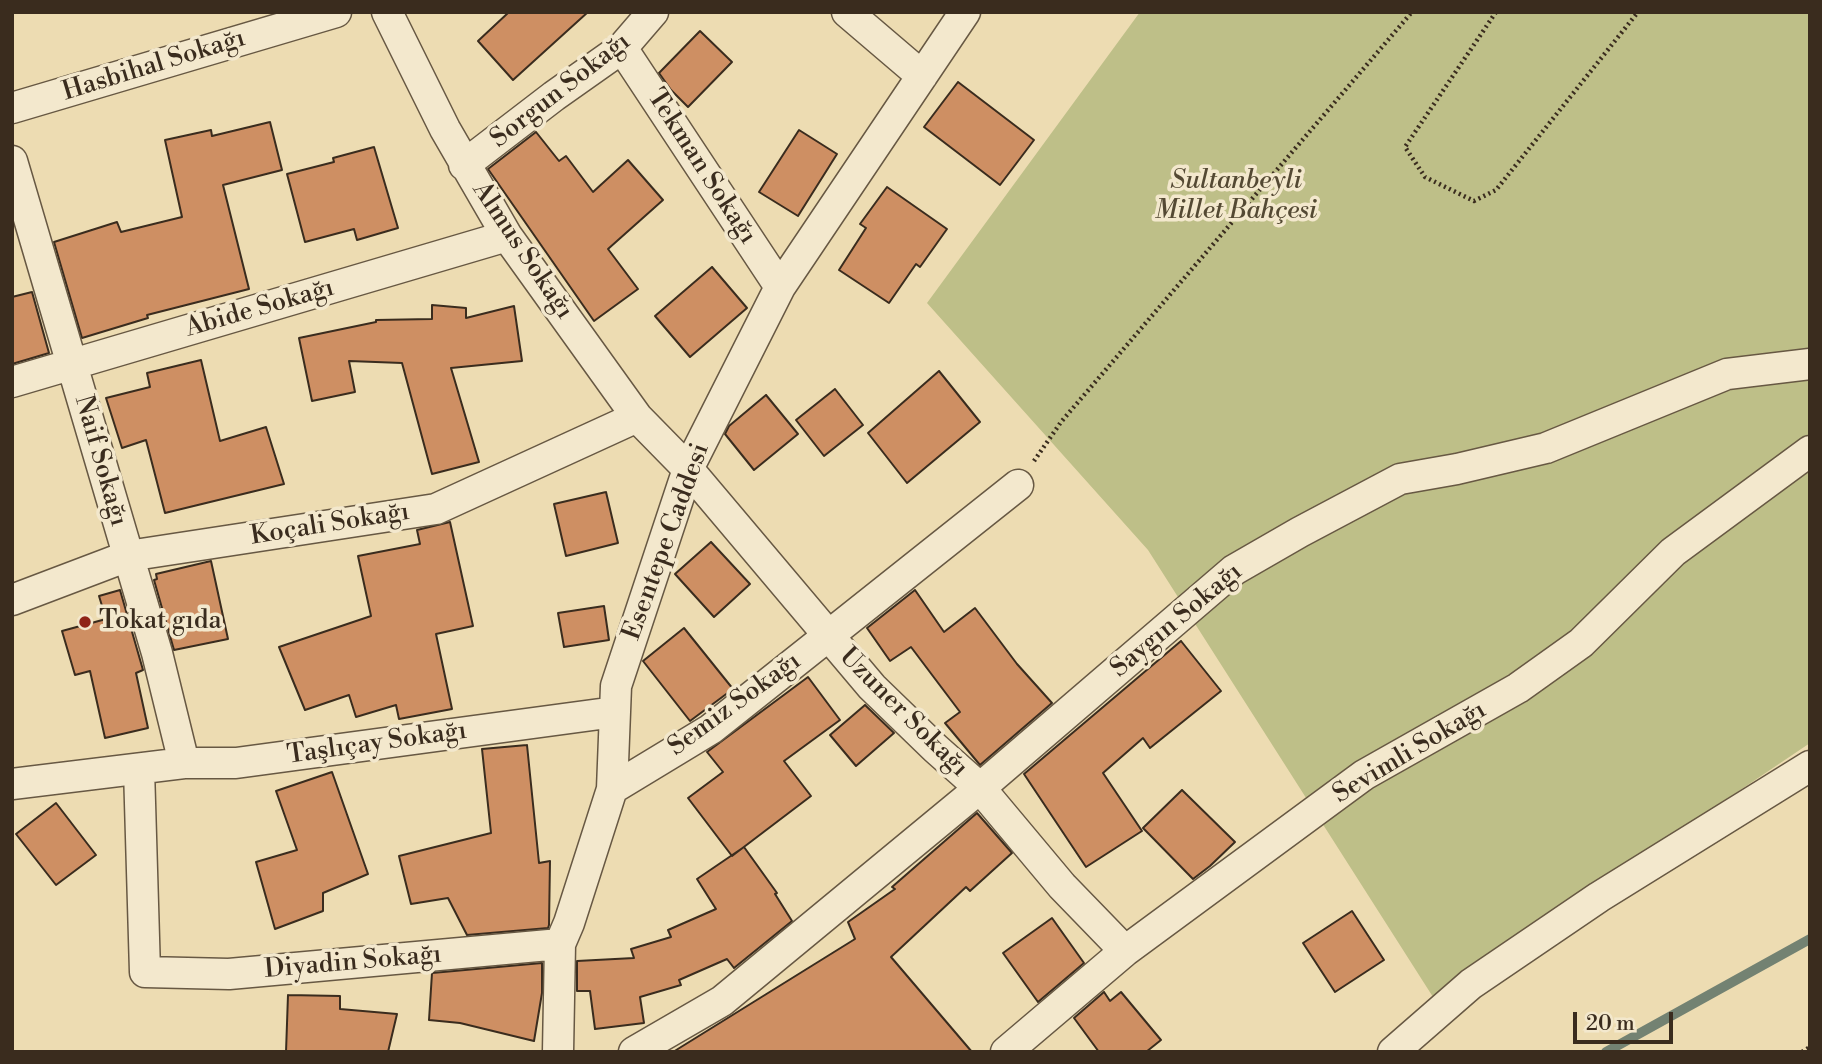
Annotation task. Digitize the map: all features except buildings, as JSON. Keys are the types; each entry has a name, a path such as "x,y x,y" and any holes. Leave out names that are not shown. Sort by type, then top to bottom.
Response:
{"street":[{"name":"Hasbihal Sokağı","path":"12,108 336,12"},
{"name":"Almus Sokağı","path":"387,12 464,165 507,236 637,417 688,469"},
{"name":"Sorgun Sokağı","path":"464,165 622,48 653,12"},
{"path":"847,12 922,76"},
{"name":"Esentepe Caddesi","path":"558,1052 560,944 612,789 616,686 688,469 780,287 965,12"},
{"name":"Tekman Sokağı","path":"622,48 780,287"},
{"name":"Naif Sokağı","path":"12,161 157,653 184,763"},
{"name":"Abide Sokağı","path":"12,382 507,236"},
{"name":"Saygın Sokağı","path":"634,1052 722,1001 980,788 1234,570 1300,531 1400,479 1546,448 1727,374 1810,364"},
{"name":"Koçali Sokağı","path":"12,600 128,556 436,509 637,417"},
{"name":"Sevimli Sokağı","path":"1006,1052 1125,951 1364,775 1518,688 1581,643 1673,552 1810,452"},
{"name":"Uzuner Sokağı","path":"688,469 872,687 980,788 1062,886 1125,951"},
{"name":"Semiz Sokağı","path":"612,789 711,729 1018,485"},
{"name":"Taşlıçay Sokağı","path":"12,784 184,763 236,763 615,712"},
{"path":"1393,1052 1482,977 1600,897 1810,766"},
{"name":"Diyadin Sokağı","path":"139,769 145,972 229,974 560,944"}],"path":[{"path":"1018,485 1061,422 1412,12"},
{"path":"1496,12 1405,147 1425,177 1474,201 1496,190 1639,12"},
{"path":"1802,1052 1810,1047"}],"green space":[{"name":"Sultanbeyli Millet Bahçesi","path":"1140,12 1810,12 1810,743 1433,997 1148,550 927,303"}],"waterway":[{"path":"1606,1052 1810,939"}],"place":[{"name":"Tokat gıda","path":"85,622"}]}
